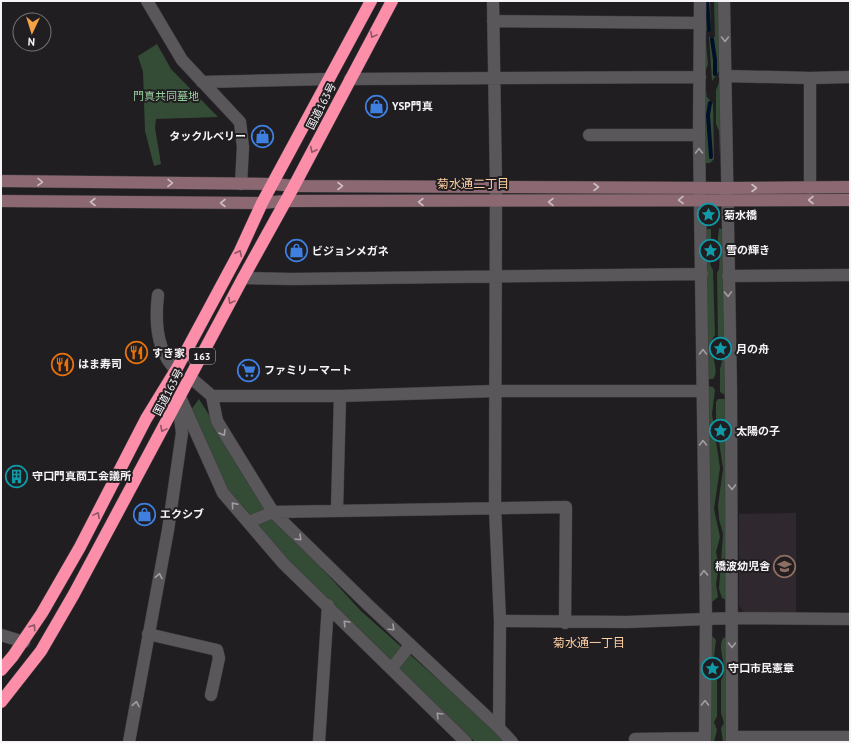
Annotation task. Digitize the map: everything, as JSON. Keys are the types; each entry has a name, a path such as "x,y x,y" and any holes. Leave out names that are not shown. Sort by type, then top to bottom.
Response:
{"highway":[{"name":"国道163号","path":"1,670 24,642 80,547 146,419 176,370 240,252 262,203 274,184 371,1"},
{"name":"国道163号","path":"1,702 41,652 294,186 392,1"}],"street":[{"path":"147,1 182,60 223,102 240,122 243,147 242,184"},
{"path":"493,1 496,186 495,508 500,621 499,728"},
{"path":"634,739 705,740 706,619 699,135 700,1"},
{"path":"724,1 726,194 731,399 733,739 850,739"},
{"path":"493,21 700,23"},
{"path":"725,76 810,78 850,77"},
{"path":"350,79 700,77"},
{"path":"810,78 810,188"},
{"path":"202,82 329,79"},
{"path":"589,135 699,135"},
{"path":"1,181 274,184 294,186 496,186 700,194"},
{"path":"726,194 810,188 850,187"},
{"path":"1,201 262,203 285,201 495,202 700,194 850,200"},
{"path":"243,278 292,279 702,274"},
{"path":"728,276 850,275"},
{"path":"158,295 156,316 160,342 167,360 176,370"},
{"path":"190,378 212,396 340,396 495,391 703,391"},
{"path":"212,396 217,421 273,512 512,742"},
{"path":"337,510 340,396"},
{"path":"179,399 223,493 283,563 328,605 466,742"},
{"path":"129,742 168,530 182,434 179,399"},
{"path":"249,522 273,512 566,507 565,622"},
{"path":"319,742 328,605"},
{"path":"500,621 627,622 732,618 850,619"},
{"path":"148,634 218,650 219,658 211,695"},
{"path":"1,635 24,642"},
{"path":"392,668 410,645"}],"shaded area":[{"path":"796,513 796,613 745,613 739,606 739,514"}],"green space":[{"path":"703,1 710,1 711,31 705,31 708,64 706,70 703,71"},
{"path":"714,1 720,1 720,70 712,81 709,37 715,37"},
{"name":"門真共同墓地","path":"157,44 171,69 218,117 156,119 155,128 161,164 154,166 145,131 143,72 138,56"},
{"path":"720,80 720,157 719,131 716,124 716,90"},
{"path":"705,85 707,97 713,104 714,159 710,163 704,163"},
{"path":"719,228 724,230 725,395 720,392 720,369 723,343 718,338 717,273 719,269 720,249 717,248"},
{"path":"706,229 711,229 711,239 713,245 710,264 713,270 715,335 711,346 716,369 713,379 708,379"},
{"path":"708,386 713,387 715,390 712,414 720,468 714,509 720,537 716,552 719,565 716,584 718,597 712,602"},
{"path":"199,399 270,512 361,611 497,732 505,742 475,742 288,561 226,491 191,410"},
{"path":"718,399 725,399 728,601 722,598 719,589 723,534 719,519 718,505 723,469 716,421 716,402"},
{"path":"712,636 716,640 712,674 717,680 717,716 714,722 717,730 714,742 708,742"},
{"path":"727,637 727,742 723,742 721,728 724,723 721,713 721,680 724,664 721,643 723,638"}],"waterway":[{"path":"707,1 709,30"},
{"path":"712,39 715,74"},
{"path":"710,103 708,115 711,157"}],"place":[{"name":"YSP門真","path":"376,106"},
{"name":"タックルベリー","path":"262,136"},
{"name":"菊水橋","path":"708,215"},
{"name":"雪の輝き","path":"710,250"},
{"name":"ビジョンメガネ","path":"297,251"},
{"name":"月の舟","path":"721,349"},
{"name":"すき家","path":"137,353"},
{"name":"はま寿司","path":"63,364"},
{"name":"ファミリーマート","path":"249,370"},
{"name":"太陽の子","path":"720,431"},
{"name":"守口門真商工会議所","path":"17,476"},
{"name":"エクシブ","path":"144,514"},
{"name":"橋波幼児舎","path":"785,566"},
{"name":"守口市民憲章","path":"712,668"}],"district":[{"name":"菊水通二丁目","path":"473,184"},
{"name":"菊水通一丁目","path":"589,643"}]}
